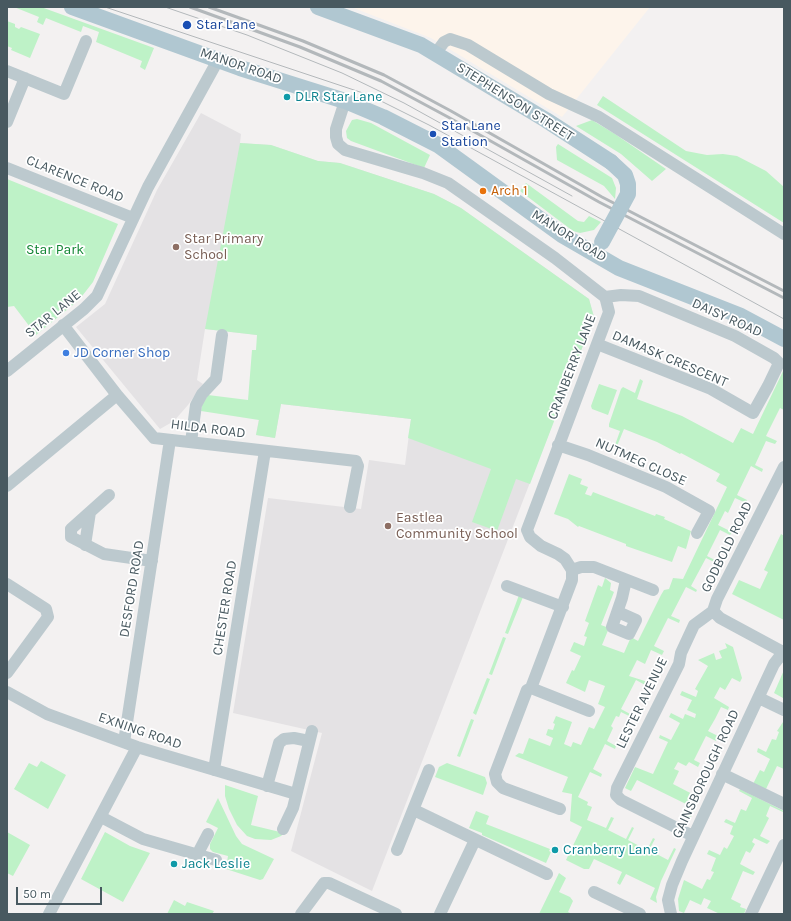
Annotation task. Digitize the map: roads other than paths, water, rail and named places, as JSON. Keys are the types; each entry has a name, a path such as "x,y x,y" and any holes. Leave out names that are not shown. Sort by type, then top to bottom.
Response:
{"main road":[{"name":"MANOR ROAD","path":"72,7 218,60 345,101 383,117 438,145 543,222 598,248 635,275 742,316 784,339"},
{"name":"STEPHENSON STREET","path":"318,7 412,41 436,53 611,162 625,175 628,184 628,194 598,248"}],"street":[{"path":"436,53 444,42 450,39 468,45 550,94 599,117 784,234"},
{"path":"7,71 64,94 86,41"},
{"name":"STAR LANE","path":"7,370 98,296 133,218 175,136 218,60"},
{"path":"7,122 25,78"},
{"path":"345,101 336,129 338,144 345,150 423,173 448,183 555,258 605,297"},
{"name":"CLARENCE ROAD","path":"7,168 133,218"},
{"name":"DAISY ROAD","path":"605,297 621,295 639,296 735,336 774,358 779,362 777,368 753,413"},
{"name":"CRANBERRY LANE","path":"572,570 565,559 541,546 530,537 527,530 609,312 605,297"},
{"name":"HILDA ROAD","path":"63,325 117,395 154,438 356,461 358,466 350,508"},
{"path":"191,442 196,405 202,394 216,379 222,335"},
{"name":"DAMASK CRESCENT","path":"597,344 710,389 753,413"},
{"path":"7,486 117,395"},
{"name":"DESFORD ROAD","path":"124,742 170,440"},
{"name":"NUTMEG CLOSE","path":"558,445 588,455 666,487 709,511 697,533"},
{"name":"CHESTER ROAD","path":"214,770 265,451"},
{"name":"GODBOLD ROAD","path":"784,467 717,599 713,611 720,618 784,651"},
{"path":"109,495 70,531 71,537 104,554 152,561"},
{"path":"85,545 90,512"},
{"path":"560,809 503,788 497,782 495,774 527,690 531,688 563,607 572,580 572,570 581,566 594,567 653,590"},
{"path":"618,612 626,580"},
{"path":"7,584 46,609 48,617 7,673"},
{"path":"507,586 563,607"},
{"name":"LESTER AVENUE","path":"693,836 613,796 679,664 681,653 694,625 713,611"},
{"name":"GAINSBOROUGH ROAD","path":"671,914 668,900 672,885 693,836 774,664 784,651"},
{"path":"531,688 589,711"},
{"name":"EXNING ROAD","path":"7,692 47,714 137,747 296,794"},
{"path":"759,698 784,710"},
{"path":"267,786 279,743 284,739 310,736 293,808 283,830"},
{"path":"49,914 137,747"},
{"path":"397,850 429,770"},
{"path":"722,774 784,804"},
{"path":"414,810 547,874"},
{"path":"101,817 143,839 216,860"},
{"path":"197,855 208,834"},
{"path":"440,914 475,840"},
{"path":"751,914 784,845"},
{"path":"302,914 324,883 329,883 396,914"},
{"path":"594,892 640,914"}],"tram line":[{"path":"105,7 369,95 429,125 784,319"},
{"path":"165,7 247,35 342,73 404,103 572,196"}],"railway":[{"path":"190,7 300,47 381,81 599,202 784,298"},
{"path":"209,7 303,41 384,75 451,111 602,197 784,291"}],"place":[{"name":"Star Lane","path":"187,25"},
{"name":"DLR Star Lane","path":"287,97"},
{"name":"Star Lane Station","path":"433,134"},
{"name":"Arch 1","path":"483,191"},
{"name":"Star Primary School","path":"176,247"},
{"name":"JD Corner Shop","path":"66,353"},
{"name":"Eastlea Community School","path":"388,526"},
{"name":"Cranberry Lane","path":"555,850"},
{"name":"Jack Leslie","path":"174,864"}],"park label":[{"name":"Star Park","path":"55,250"}]}
